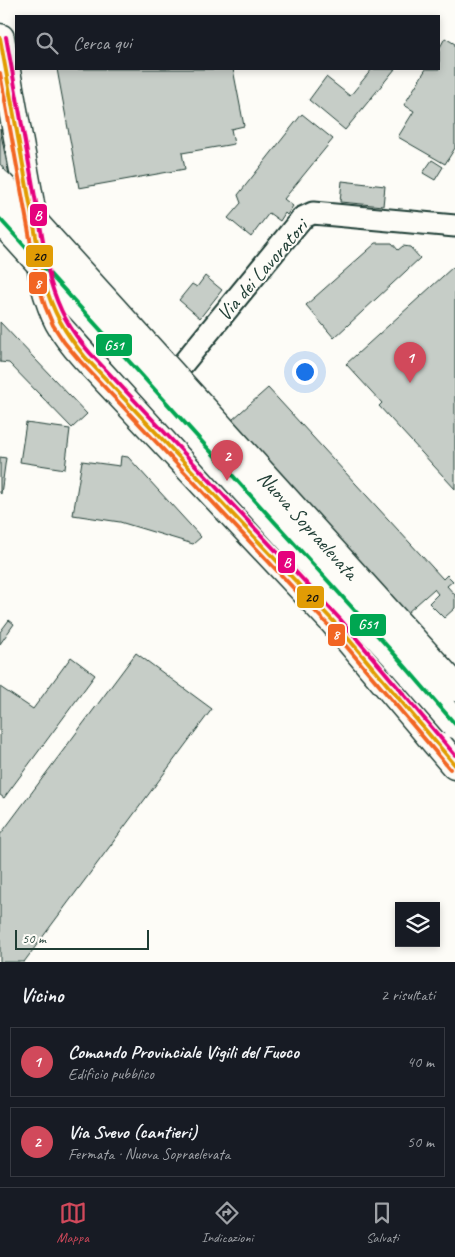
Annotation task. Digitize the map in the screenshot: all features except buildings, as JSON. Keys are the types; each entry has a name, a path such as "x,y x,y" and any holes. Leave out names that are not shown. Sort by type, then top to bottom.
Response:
{"main road":[{"path":"0,38 44,281 58,322 69,339 334,623 455,765"},
{"name":"Nuova Sopraelevata","path":"0,185 455,687"},
{"name":"Nuova Sopraelevata","path":"0,219 397,657 455,724"}],"street":[{"name":"Via dei Lavoratori","path":"141,416 302,218 313,213 455,226"}],"transit line":[{"name":"B","path":"6,37 50,280 57,301 70,327 90,353 340,619 455,755"},
{"name":"20","path":"0,38 44,281 55,312 65,330 85,357 335,623 455,765"},
{"name":"8","path":"0,73 38,283 53,325 80,361 330,627 450,769"},
{"name":"G51","path":"0,219 397,657 455,724"}],"place":[{"name":"Comando Provinciale Vigili del Fuoco","path":"410,383"},
{"name":"Via Svevo (cantieri)","path":"227,481"}]}
